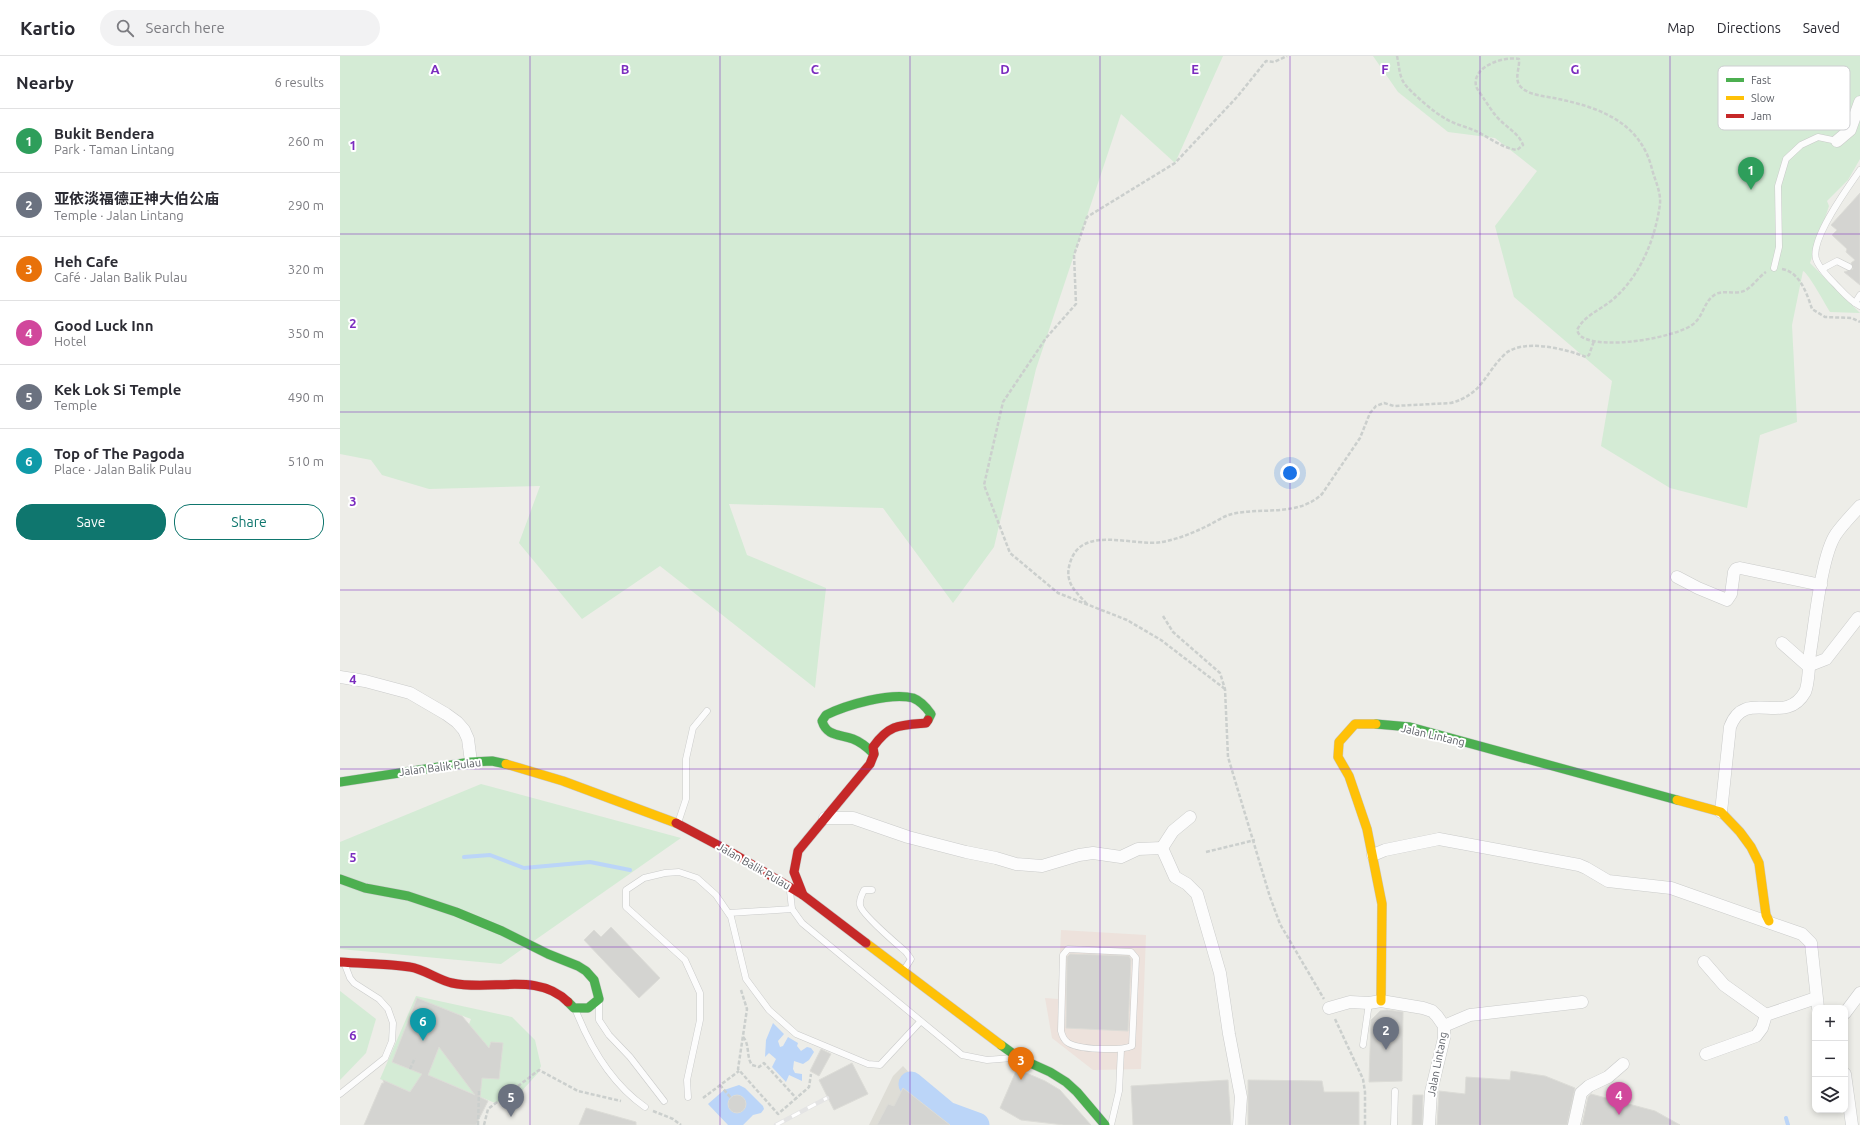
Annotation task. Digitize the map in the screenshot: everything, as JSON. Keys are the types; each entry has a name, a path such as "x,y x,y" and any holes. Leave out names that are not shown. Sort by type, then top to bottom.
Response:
{"street":[{"path":"1837,141 1850,130 1860,102"},
{"path":"1769,921 1764,908 1761,871 1754,854 1743,835 1721,812 1730,727 1733,719 1740,713 1752,707 1786,709 1792,707 1802,698 1806,690 1808,666 1821,585 1831,544 1836,534 1860,506"},
{"path":"1676,576 1698,588 1727,600 1731,594 1734,572 1736,569 1740,568 1821,585"},
{"path":"1808,666 1826,659 1858,618"},
{"path":"1782,643 1808,666"},
{"path":"340,677 365,681 410,693 446,714 457,722 464,730 468,739 471,762"},
{"path":"804,895 794,872 798,851 870,764 874,754 873,747 886,729 903,725 926,723 931,714 927,706 918,699 896,696 832,712 826,715 822,722 826,731 832,734 851,738 864,745 874,754"},
{"name":"Jalan Lintang","path":"1429,1125 1431,1092 1444,1038 1444,1026 1432,1011 1381,1001 1382,904 1373,856 1349,776 1338,757 1339,742 1349,729 1355,724 1362,723 1410,727 1721,812"},
{"name":"Jalan Balik Pulau","path":"340,782 377,774 471,762 492,761 516,766 563,781 677,824 729,850 804,895 976,1028 1019,1058 1050,1072 1066,1082 1077,1092 1105,1125"},
{"path":"1162,848 1173,832 1190,817"},
{"path":"825,818 853,818 908,837 1016,864 1042,866 1079,855 1093,853 1121,856 1138,849 1162,848"},
{"path":"1373,856 1385,850 1439,839 1579,866 1586,868 1608,882 1671,888 1769,921 1807,937 1810,943 1817,1003 1766,1015 1728,987 1704,962"},
{"path":"1162,848 1175,877 1187,884 1197,894 1220,973 1228,1034 1240,1098 1239,1125"},
{"path":"340,879 351,884 406,896 448,908 503,931 555,957 580,967 590,974 599,991 599,999 588,1008 574,1008 562,996 543,986 512,984 471,986 451,983 411,967 342,962"},
{"path":"1848,1009 1860,993"},
{"path":"1329,1008 1350,1002 1369,1003 1381,1001"},
{"path":"1444,1026 1470,1014 1582,1002"},
{"path":"1706,1054 1756,1036 1762,1028 1766,1015"},
{"path":"1574,1125 1582,1093 1589,1086 1608,1077 1623,1064"},
{"path":"1845,1077 1852,1125"}],"lane":[{"path":"1774,268 1779,247 1778,186 1786,159 1801,145 1818,137 1837,141"},
{"path":"1860,170 1835,207 1822,232 1816,249 1816,259 1822,269 1857,304 1860,295"},
{"path":"1822,269 1837,261 1849,268"},
{"path":"677,824 686,799 686,759 693,728 707,711"},
{"path":"688,1097 687,1080 700,1020 700,992 685,960 626,908 626,890 644,878 679,872 697,878 716,895 731,916 746,979 769,1010 796,1034 868,1064 880,1065 920,1022"},
{"path":"790,887 792,909 802,923 920,1022 962,1055 987,1060 1019,1058"},
{"path":"872,890 864,890 860,897 860,906 866,915 906,952 911,959 904,971"},
{"path":"729,913 792,909"},
{"path":"1068,949 1131,952 1134,954 1136,958 1133,1042 1132,1046 1121,1049 1076,1047 1063,1038 1061,1031 1064,954 1068,949"},
{"path":"340,1094 385,1058 392,1041 393,1023 385,1004 350,978 342,962"},
{"path":"599,999 599,1020 617,1046 630,1057 664,1101"},
{"path":"1363,1045 1369,1003"},
{"path":"574,1008 588,1040 602,1064 632,1098 645,1107"},
{"path":"1111,1125 1119,1091 1121,1049"},
{"path":"1394,1125 1395,1091"}],"path":[{"path":"1225,689 1161,640 1127,620 1058,593 1010,553 984,485 1003,402 1046,338 1076,304 1074,255 1087,217 1175,163 1237,97 1266,61 1274,62 1287,56"},
{"path":"1397,56 1404,83 1428,104 1446,119 1476,131 1498,144 1517,150 1523,145 1520,138 1500,120 1476,87 1476,77 1483,69 1491,64 1513,58 1519,59 1517,79 1520,86 1530,92 1579,103 1616,119 1632,131 1644,145 1660,192 1660,203 1649,250 1626,284 1611,301 1582,321 1577,330 1582,337 1594,341 1630,342 1657,337 1682,329 1693,324 1701,314 1707,301 1717,294 1729,291 1740,292 1747,289 1760,276 1774,268 1791,272 1804,288 1812,310 1825,317 1852,318 1860,322"},
{"path":"1089,606 1074,591 1068,581 1067,571 1071,558 1081,545 1088,541 1101,539 1147,544 1161,542 1176,539 1230,514 1260,510 1287,510 1314,501 1322,494 1360,438 1370,413 1376,406 1384,403 1394,406 1451,403 1459,401 1472,394 1506,354 1513,350 1527,346 1549,347 1572,352 1586,358 1589,355 1594,341"},
{"path":"1163,616 1173,632 1220,674 1225,689 1228,757 1280,924 1329,1008 1363,1079 1365,1092 1365,1125"},
{"path":"1206,852 1254,840"},
{"path":"739,983 747,1009 738,1069 739,1071 778,1114 809,1087 812,1074"},
{"path":"425,1032 429,1020"},
{"path":"743,1036 747,1040 749,1061 752,1065 759,1067 764,1063 797,1099"},
{"path":"410,1069 415,1058"},
{"path":"484,1125 488,1109 539,1070 578,1091 623,1101"},
{"path":"703,1098 739,1071"},
{"path":"720,1085 731,1098"},
{"path":"478,1125 479,1091"},
{"path":"645,1107 673,1119 681,1125"}],"shaded area":[{"path":"1061,930 1146,935 1141,1069 1093,1070 1052,1038 1045,998 1058,999"},
{"path":"903,1066 916,1080 906,1090 942,1119 956,1125 869,1125 893,1076"}],"green space":[{"path":"340,56 1223,56 1175,163 1121,114 1036,369 994,547 953,603 883,508 729,504 747,555 826,588 815,688 660,566 582,619 519,543 540,486 429,489 382,475 371,460 340,454"},
{"path":"1373,56 1860,56 1860,159 1848,180 1827,201 1829,206 1810,263 1860,313 1830,312 1813,283 1803,271 1792,325 1797,422 1760,435 1747,508 1670,488 1601,446 1612,381 1514,297 1495,226 1537,171 1495,138 1448,132 1398,92"},
{"path":"481,784 681,838 501,964 340,949 340,842"},
{"path":"340,991 376,1019 366,1053 340,1080"},
{"path":"416,996 512,1017 535,1040 541,1066 538,1073 520,1093 495,1103 428,1075 446,1030 464,1037 471,1019 417,999 393,1062 423,1074 410,1092 380,1079"}],"water":[{"path":"773,1023 784,1034 778,1041 780,1047 783,1046 788,1037 798,1043 797,1046 801,1051 807,1047 811,1048 814,1052 809,1060 803,1064 794,1061 793,1069 795,1073 802,1074 802,1081 789,1075 786,1082 772,1067 776,1059 769,1053 765,1057 766,1040"},
{"path":"739,1085 745,1088 763,1106 764,1109 761,1113 753,1115 743,1125 728,1125 708,1104 724,1090"}],"building":[{"path":"1860,193 1860,285 1844,272 1853,269 1851,263 1855,260 1846,252 1847,249 1832,235 1837,230 1831,225"},
{"path":"611,927 660,978 639,998 584,940 594,930 601,937"},
{"path":"1070,954 1129,956 1131,960 1128,1031 1066,1028 1067,957"},
{"path":"417,998 462,1016 489,1048 491,1042 503,1043 499,1079 482,1078 480,1097 488,1101 476,1125 364,1125 382,1083 384,1083 383,1080 410,1092 422,1074 392,1062","holes":["439,1047 475,1095 428,1075"]},
{"path":"1387,1010 1403,1012 1402,1081 1369,1082 1371,1020 1380,1011"},
{"path":"821,1049 831,1054 819,1076 810,1071"},
{"path":"852,1063 868,1094 834,1110 819,1080"},
{"path":"1017,1069 1045,1081 1060,1090 1091,1125 1064,1125 1021,1120 1000,1108"},
{"path":"1511,1071 1545,1076 1575,1088 1567,1125 1437,1125 1439,1091 1465,1094 1466,1077 1510,1080"},
{"path":"1228,1080 1231,1125 1133,1125 1131,1086"},
{"path":"1248,1080 1322,1081 1324,1092 1359,1092 1359,1125 1248,1125"},
{"path":"903,1088 950,1125 877,1125 888,1104 894,1106"},
{"path":"1591,1094 1655,1111 1680,1125 1582,1125 1588,1097"},
{"path":"737,1095 743,1098 746,1104 743,1110 737,1113 731,1110 728,1104 731,1098"},
{"path":"1413,1095 1423,1095 1422,1125 1412,1125"},
{"path":"586,1108 636,1122 636,1125 579,1125"}],"waterway":[{"path":"464,857 490,855 524,868 590,862 630,870"},
{"path":"911,1084 947,1114 977,1125"},
{"path":"1786,1118 1788,1125"}],"railway":[{"path":"776,1125 827,1098"}],"traffic: fast":[{"path":"874,754 856,740 834,734 827,730 822,721 826,715 845,707 869,700 904,697 913,698 923,704 931,714 928,720"},
{"path":"1376,724 1410,727 1677,800"},
{"path":"340,782 471,762 492,761 506,764"},
{"path":"340,879 365,888 408,896 456,912 502,931 548,954 578,966 586,971 594,980 599,999 588,1008 574,1008 568,1002"},
{"path":"1001,1045 1019,1058 1050,1072 1066,1082 1077,1092 1105,1125"}],"traffic: slow":[{"path":"1376,724 1355,724 1339,742 1338,757 1349,776 1367,829 1382,904 1381,1001"},
{"path":"506,764 563,781 676,823"},
{"path":"1677,800 1721,812 1740,832 1751,847 1759,863 1766,915 1769,921"},
{"path":"866,943 1001,1045"}],"traffic: jam":[{"path":"803,895 794,872 798,851 870,764 874,754 873,747 879,739 884,734 896,727 909,724 926,723 928,720"},
{"path":"676,823 729,851 803,895 866,943"},
{"path":"340,962 410,967 447,982 467,985 513,984 542,987 556,993 568,1002"}],"place":[{"name":"Bukit Bendera","path":"1751,190"},
{"name":"Top of The Pagoda","path":"423,1041"},
{"name":"亚依淡福德正神大伯公庙","path":"1386,1050"},
{"name":"Heh Cafe","path":"1021,1080"},
{"name":"Good Luck Inn","path":"1619,1115"},
{"name":"Kek Lok Si Temple","path":"511,1117"}]}
